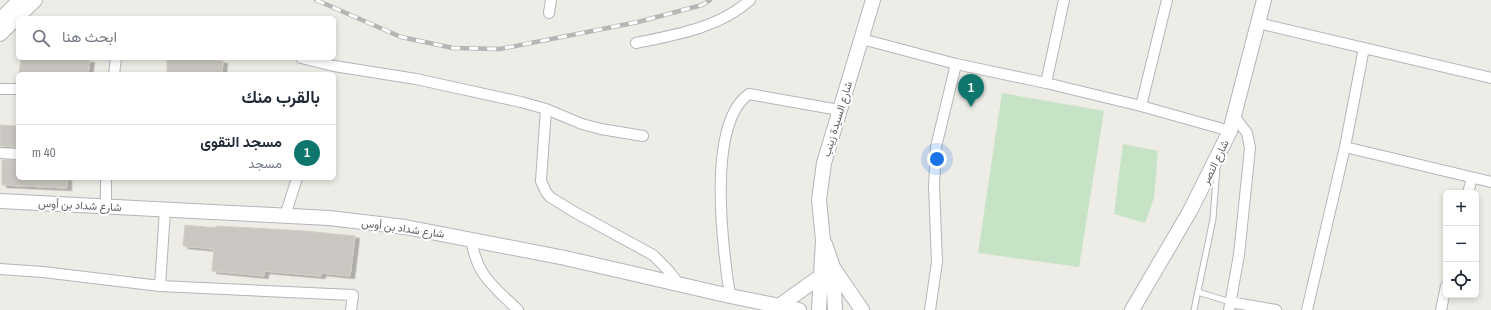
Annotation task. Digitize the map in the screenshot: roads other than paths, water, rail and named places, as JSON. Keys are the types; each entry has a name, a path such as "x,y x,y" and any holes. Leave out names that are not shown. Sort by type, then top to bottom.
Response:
{"street":[{"path":"1,27 20,0"},
{"path":"1,27 35,0"},
{"path":"548,13 551,0"},
{"path":"636,42 674,35 706,25 733,12 750,0"},
{"name":"شارع السيدة زينب","path":"819,310 823,240 820,190 824,163 873,0"},
{"path":"1046,83 1064,0"},
{"path":"1141,106 1167,0"},
{"name":"شارع النصر","path":"1132,310 1169,249 1217,159 1230,131 1264,0"},
{"path":"1258,23 1491,78"},
{"path":"862,39 956,64 1046,83 1141,106 1230,131"},
{"path":"1307,310 1345,146 1364,48"},
{"path":"114,72 116,60"},
{"path":"306,60 332,70 416,79 521,102 546,109 565,118 602,129 643,136"},
{"path":"930,310 937,262 934,186 936,147 939,128 956,64"},
{"path":"0,89 16,90"},
{"path":"730,296 724,252 720,185 729,123 736,106 741,99 749,94 839,110"},
{"path":"546,109 541,181 546,192 550,197 576,213 653,255 669,271 678,283"},
{"path":"1234,116 1247,133 1250,148 1239,255 1229,306 1276,310"},
{"path":"1345,146 1491,182"},
{"path":"0,153 16,154"},
{"path":"1469,190 1472,178"},
{"path":"106,180 106,206"},
{"path":"285,216 296,180"},
{"name":"شارع شداد بن أوس","path":"0,201 285,216 364,222 472,238 799,310"},
{"path":"160,286 164,210"},
{"path":"472,238 475,261 482,273 494,288 518,310"},
{"name":"شارع السيدة زينب","path":"823,240 833,267 835,310"},
{"path":"833,267 862,310"},
{"path":"0,269 42,272 160,286 353,296 351,310"},
{"path":"778,306 821,276"},
{"path":"1440,310 1443,298"}],"lane":[{"path":"1194,310 1213,219 1217,159"},
{"path":"1198,292 1229,306"}],"railway":[{"path":"316,0 401,37 453,48 500,49 638,22 702,5 710,0"}],"place":[{"name":"مسجد التقوى","path":"971,107"}]}
